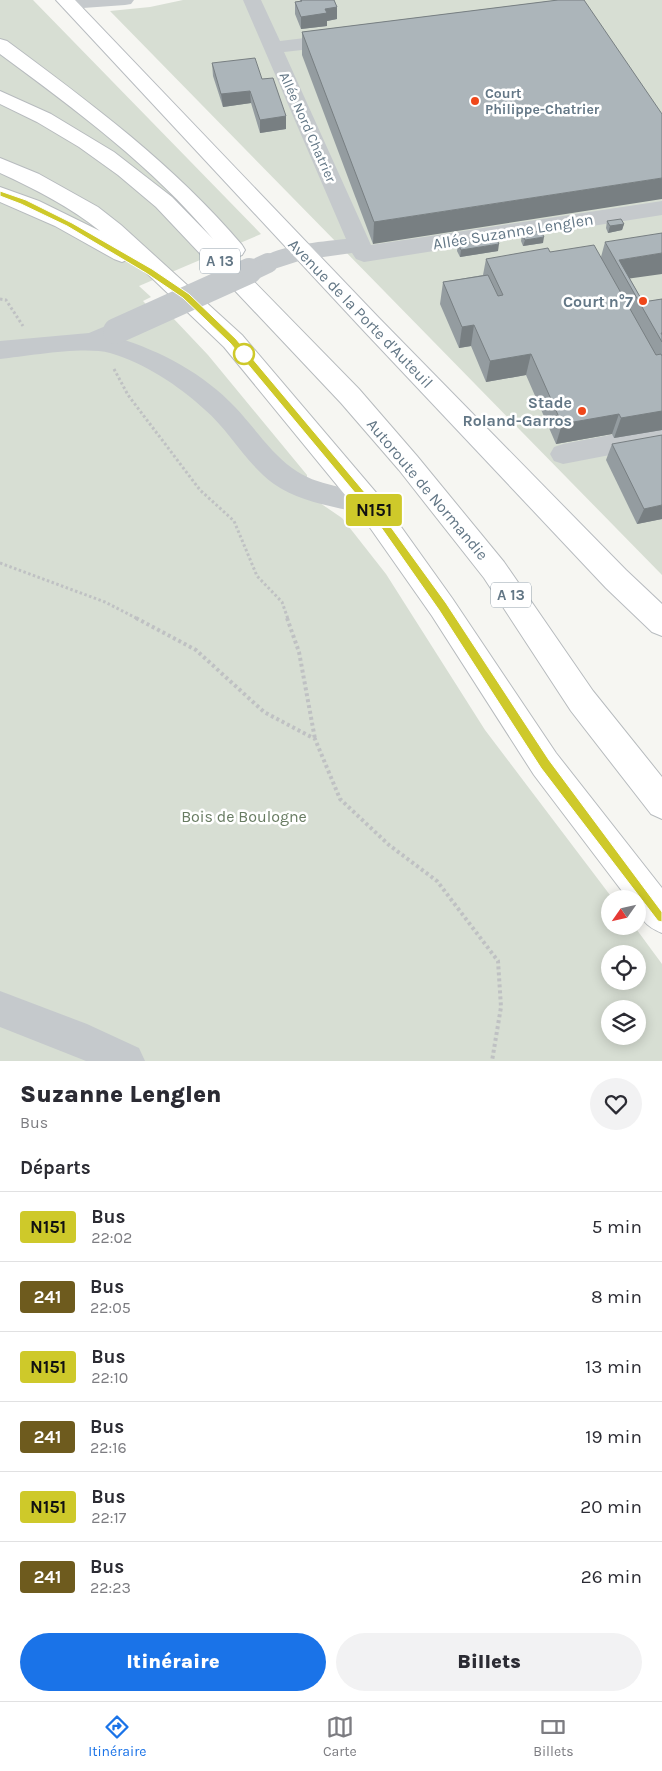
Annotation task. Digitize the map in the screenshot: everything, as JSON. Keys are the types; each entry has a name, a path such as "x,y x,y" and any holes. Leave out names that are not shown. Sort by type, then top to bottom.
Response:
{"main road":[{"name":"Avenue de la Porte d'Auteuil","path":"67,2 616,579 662,623"},
{"path":"0,45 143,153 177,184 231,245 350,396"},
{"name":"A 13","path":"0,97 80,138 136,177 164,202 350,396"},
{"path":"0,165 47,187 90,212 113,230 233,341 369,504 442,606 545,764 662,916"},
{"path":"0,194 23,202 70,224 133,261 186,296"},
{"name":"Autoroute de Normandie","path":"350,396 408,462 494,570 582,701 662,804"},
{"path":"616,579 662,641"}],"street":[{"path":"67,2 124,0"},
{"name":"Allée Nord Chatrier","path":"252,0 362,249"},
{"path":"272,48 351,38"},
{"name":"Allée Suzanne Lenglen","path":"92,341 282,257 303,252 362,249 662,208"},
{"path":"0,350 92,341 119,347 144,356 192,386 222,410 283,476 309,488 369,504"},
{"path":"563,454 662,435"},
{"path":"0,1009 87,1042 126,1061"}],"path":[{"path":"0,299 6,300 26,330 40,346"},
{"path":"92,341 108,360 128,395 178,462 200,490 234,522 257,576 282,602 299,652 314,739 340,799 389,845 437,881 498,961 500,1007 492,1061"},
{"path":"0,563 105,602 196,650 264,712 314,739"}],"green space":[{"name":"Bois de Boulogne","path":"0,0 33,0 261,234 139,286 151,297 143,301 163,322 173,318 208,355 307,475 307,479 320,503 342,518 386,574 485,730 606,890 601,890 601,935 641,935 662,964 662,1061 0,1061"},
{"name":"Stade Roland-Garros","path":"183,0 662,0 662,575 110,11 150,7"}],"building":[{"path":"301,0 334,0 337,7 325,9 327,13 301,17 295,2"},
{"name":"Court Philippe-Chatrier","path":"558,0 584,0 662,114 662,178 374,222 302,32"},
{"path":"255,58 262,79 273,78 286,116 260,120 250,91 221,94 212,63"},
{"path":"621,219 624,224 610,226 607,221"},
{"path":"541,231 544,237 525,240 522,234"},
{"path":"662,233 662,253 619,260 643,302 662,299 662,342 605,242"},
{"path":"496,238 499,244 461,250 458,244"},
{"path":"594,245 656,355 661,354 662,356 662,411 621,418 619,414 562,424 531,354 490,361 474,325 462,327 443,282 488,275 498,296 503,295 486,259 548,248 550,252"},
{"path":"662,435 662,505 644,509 612,444"}],"bus line":[{"name":"N151","path":"0,194 23,202 70,224 149,271 186,296 233,341 369,504 442,606 545,764 662,916"}],"place":[{"name":"Court Philippe-Chatrier","path":"475,101"},
{"name":"Court n°7","path":"643,301"},
{"name":"Stade Roland-Garros","path":"582,411"}]}
